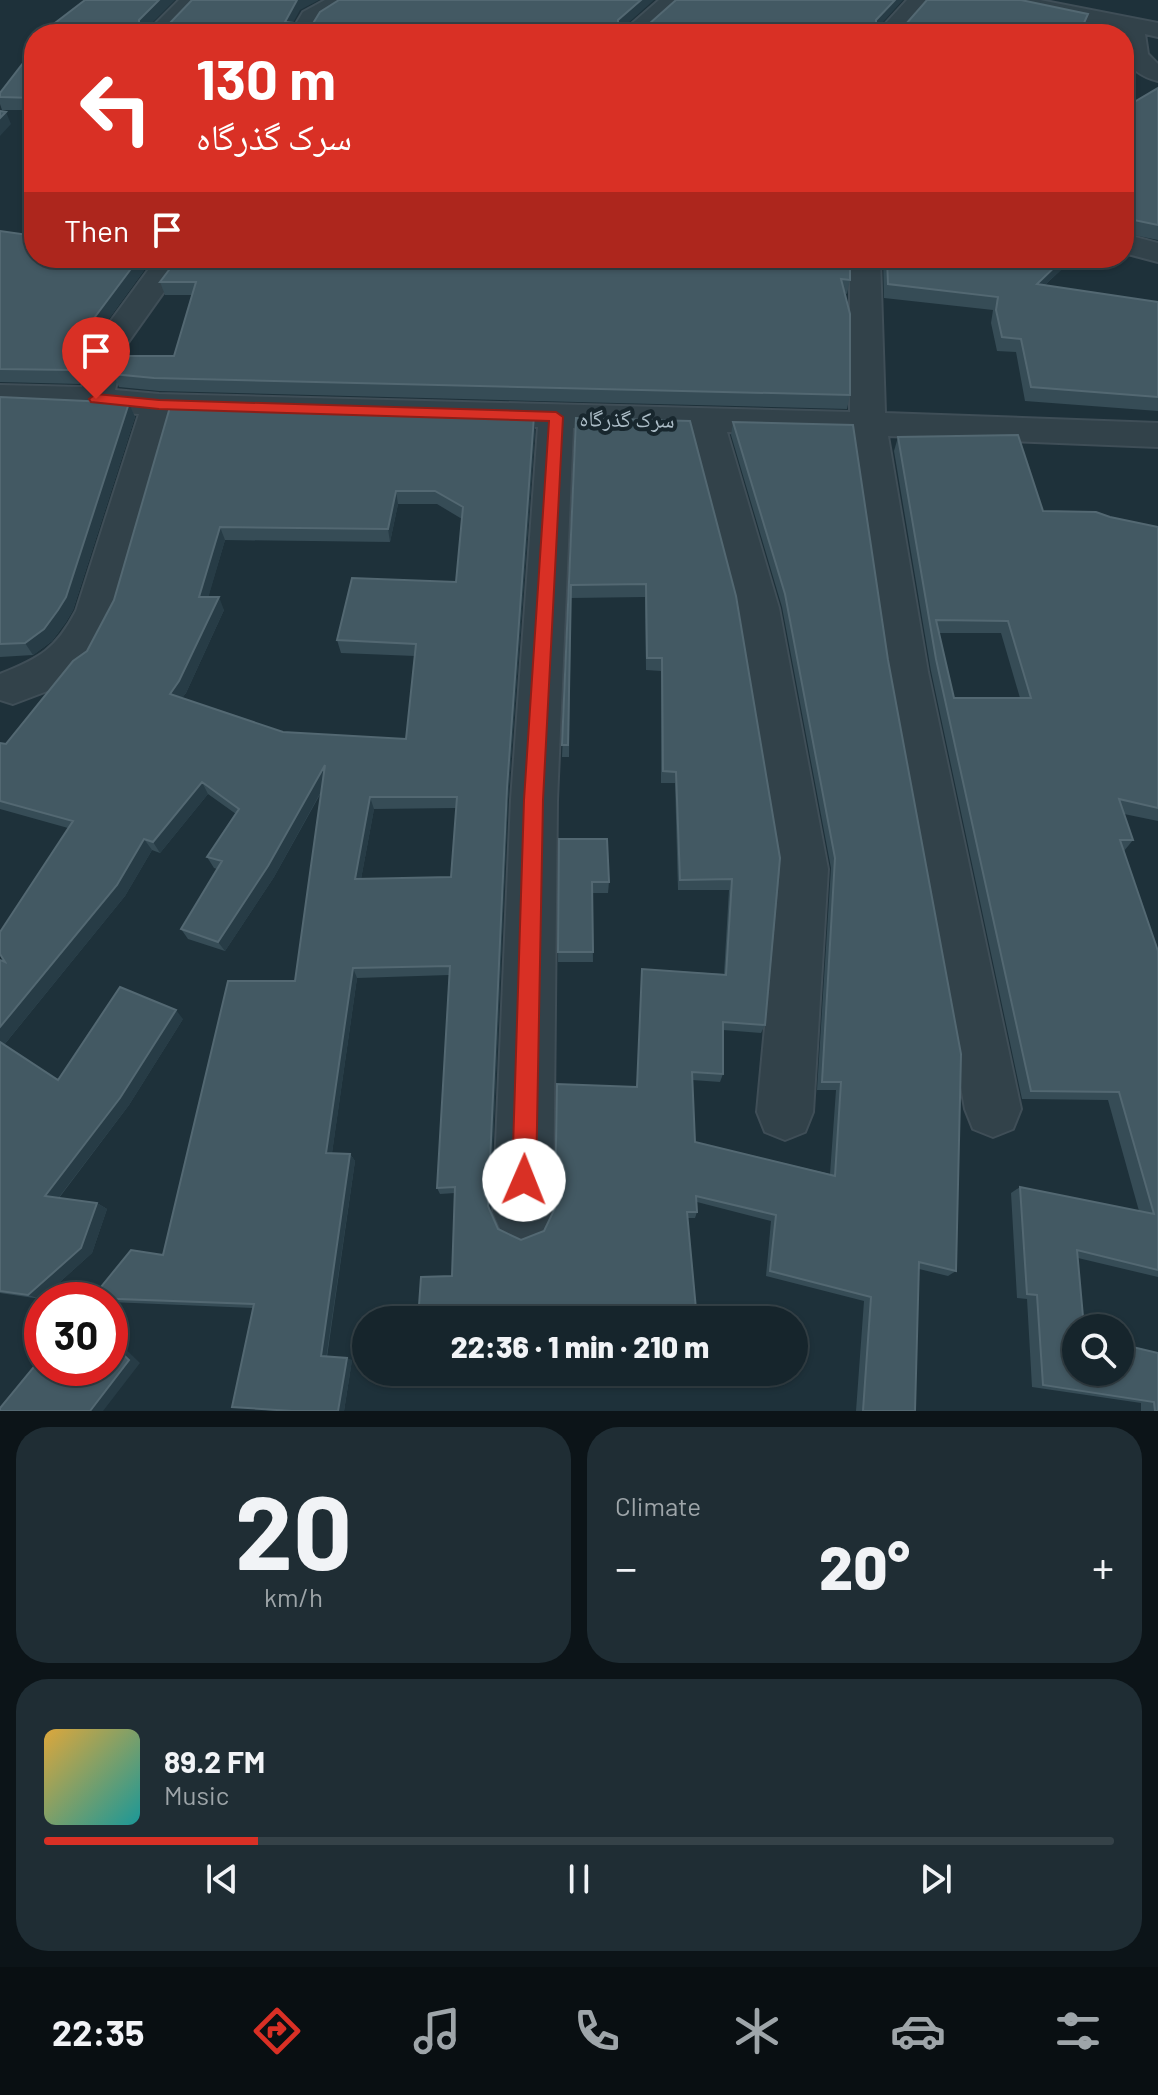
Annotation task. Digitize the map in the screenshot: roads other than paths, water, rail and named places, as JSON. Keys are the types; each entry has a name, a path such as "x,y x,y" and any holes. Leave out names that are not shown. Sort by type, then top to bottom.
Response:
{"street":[{"path":"167,24 192,0"},
{"path":"304,24 344,0"},
{"path":"644,24 673,0"},
{"path":"897,24 920,0"},
{"path":"1005,0 1133,24"},
{"path":"1134,24 1158,30"},
{"path":"1134,53 1142,66 1158,74"},
{"path":"1134,246 1158,253"},
{"path":"96,399 108,348 166,268"},
{"path":"865,268 868,424 907,672 993,1109"},
{"name":"سرک گذرگاه","path":"0,396 96,399 159,405 1158,435"},
{"path":"13,687 43,675 77,650 97,611 159,405"},
{"path":"523,1212 534,800 556,417"},
{"path":"706,420 758,608 804,869 785,1112"}]}
